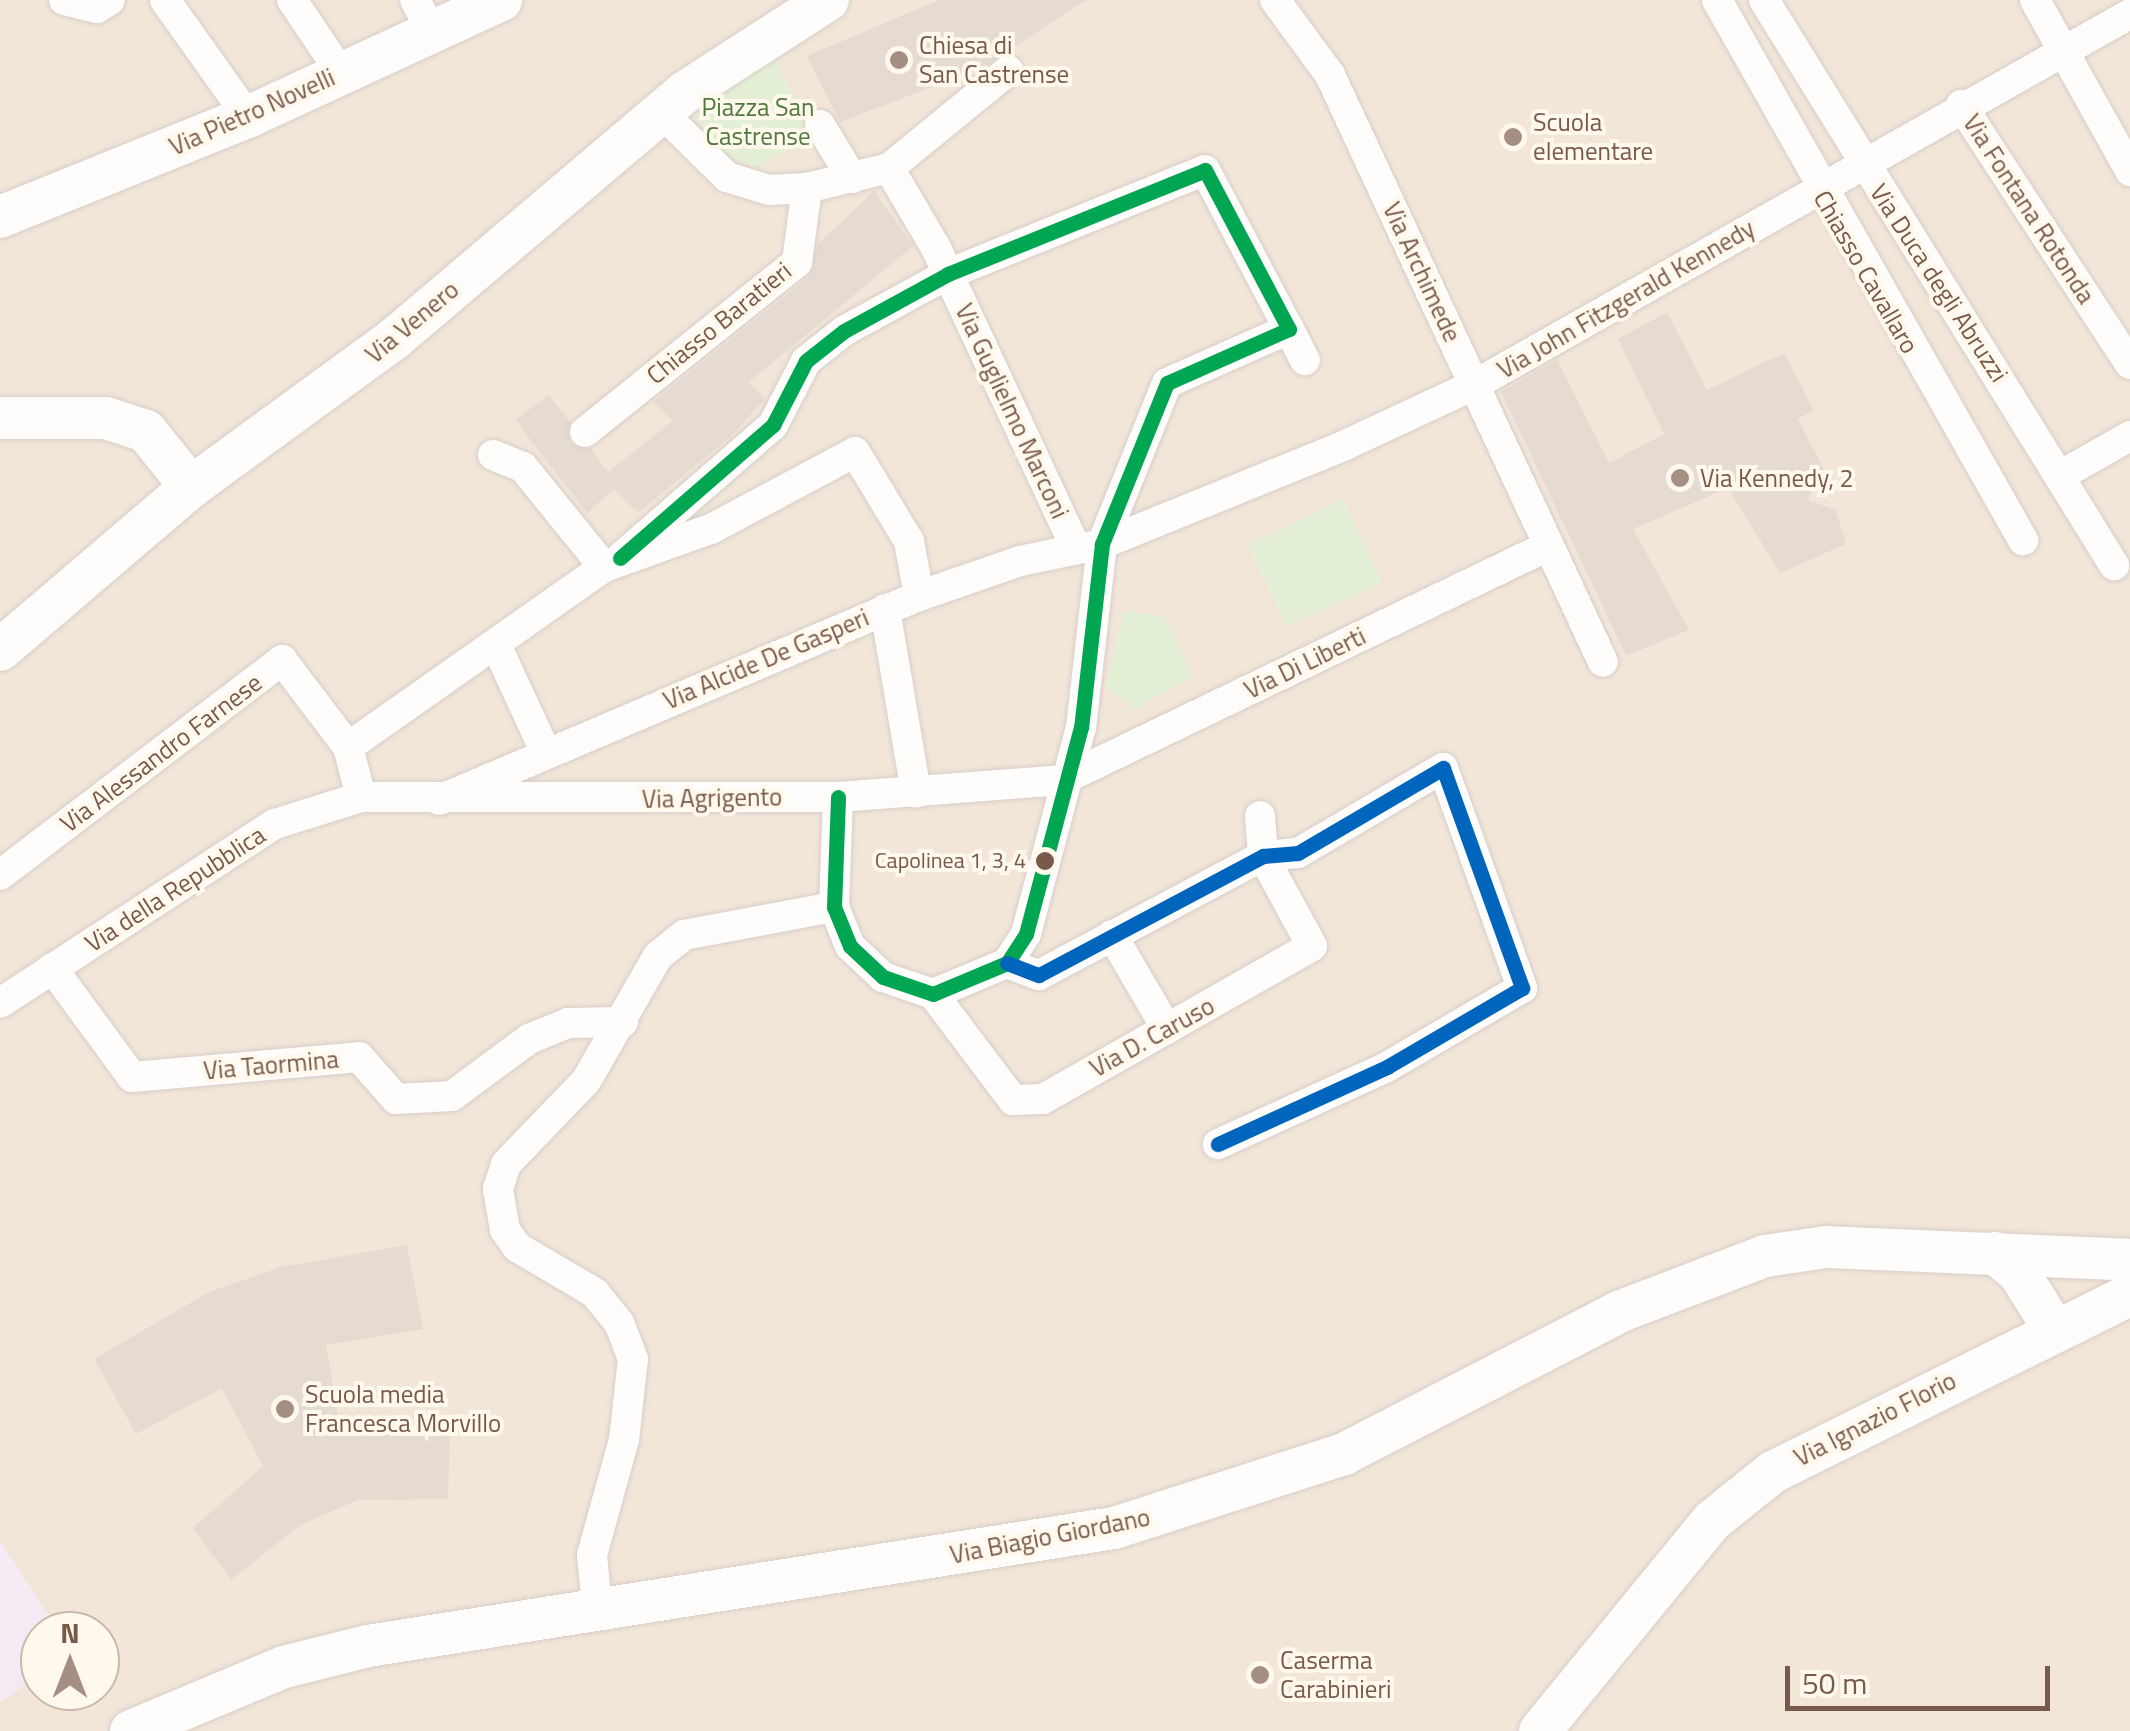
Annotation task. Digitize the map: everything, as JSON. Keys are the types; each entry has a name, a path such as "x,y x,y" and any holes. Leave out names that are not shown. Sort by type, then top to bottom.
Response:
{"street":[{"path":"64,0 97,8 110,0"},
{"path":"165,0 248,118"},
{"path":"292,0 341,74"},
{"name":"Via Pietro Novelli","path":"0,217 248,118 341,74 423,15 501,0"},
{"name":"Via Venero","path":"0,650 191,488 345,378 661,112 828,0"},
{"name":"Via Archimede","path":"1275,0 1330,75 1603,662"},
{"name":"Chiasso Cavallaro","path":"1717,0 1817,190 2023,540"},
{"name":"Via Duca degli Abruzzi","path":"1764,0 1861,164 2062,474 2114,566"},
{"path":"2034,0 2130,171"},
{"name":"Via John Fitzgerald Kennedy","path":"1089,546 1476,384 1962,105 2130,14"},
{"path":"661,112 727,177 769,190 807,188 889,168 1008,70"},
{"name":"Via Fontana Rotonda","path":"1962,105 2130,364"},
{"path":"820,125 852,178"},
{"name":"Via Guglielmo Marconi","path":"889,168 1089,546"},
{"path":"362,797 348,747 497,647 612,562 773,425 806,361 948,274 1206,170 1305,360"},
{"name":"Chiasso Baratieri","path":"585,432 797,262 807,188"},
{"path":"838,796 834,907 850,946 883,977 933,994 1006,963 1026,934 1062,780 1081,727 1089,546 1167,383 1289,328"},
{"path":"17,418 106,418 146,430 191,488"},
{"path":"2062,474 2130,436"},
{"path":"612,562 711,529 855,452 909,541 918,596"},
{"path":"494,455 523,467 612,562"},
{"name":"Via Alcide De Gasperi","path":"439,800 546,751 918,596 1089,546"},
{"name":"Via Di Liberti","path":"1062,780 1548,546"},
{"path":"885,610 916,792"},
{"path":"497,647 546,751"},
{"name":"Via Alessandro Farnese","path":"0,875 282,660 348,747"},
{"path":"1006,963 1038,975 1263,856 1298,853 1443,768 1522,988 1387,1068 1218,1144"},
{"name":"Via Agrigento","path":"362,797 439,800 838,796 1062,780"},
{"name":"Via della Repubblica","path":"3,995 52,968 275,824 362,797"},
{"path":"1260,816 1263,856"},
{"name":"Via D. Caruso","path":"933,994 1013,1100 1043,1098 1312,946 1263,856"},
{"path":"597,1607 592,1555 624,1440 632,1359 619,1323 594,1292 517,1248 505,1230 498,1189 506,1164 586,1082 658,956 684,936 834,907"},
{"path":"1112,936 1167,1029"},
{"name":"Via Taormina","path":"52,968 132,1077 359,1058 396,1099 452,1096 529,1039 568,1023 623,1022"},
{"name":"Via Biagio Giordano","path":"131,1731 284,1667 597,1607 1076,1535 1241,1492 1344,1454 1636,1304 1766,1256 1826,1248 2130,1260"},
{"path":"1995,1253 2020,1273 2054,1331"},
{"name":"Via Ignazio Florio","path":"1540,1731 1712,1521 1773,1472 2130,1295"}],"shaded area":[{"path":"0,0 2130,0 2130,1731 0,1731"},
{"path":"0,1541 46,1611 20,1611 20,1689 0,1702"}],"green space":[{"name":"Piazza San Castrense","path":"773,58 804,113 805,140 755,168 728,156 695,116"},
{"path":"1343,500 1381,582 1286,627 1248,544"},
{"path":"1124,611 1164,616 1193,676 1135,709 1106,686"}],"building":[{"name":"Chiesa di San Castrense","path":"939,0 1086,0 982,68 840,122 807,56"},
{"path":"874,191 913,246 749,382 765,399 730,437 638,513 614,489 587,513 515,420 549,395 570,422 570,443 591,449 608,472 673,421 653,402 809,277 818,244"},
{"name":"Via Kennedy, 2","path":"1667,312 1707,390 1784,353 1814,410 1798,419 1823,468 1808,500 1836,510 1846,544 1780,573 1728,488 1633,529 1689,630 1626,656 1501,392 1557,360 1609,463 1664,434 1618,339"},
{"name":"Scuola media Francesca Morvillo","path":"407,1245 423,1329 326,1345 341,1434 450,1430 448,1499 358,1500 300,1525 231,1580 193,1528 263,1466 222,1388 136,1434 94,1359 209,1292 281,1267"}],"transit line":[{"path":"620,558 773,425 806,361 844,331 948,274 1205,170 1289,329 1167,383 1102,544 1081,727 1026,934 1007,963 933,994 883,977 850,946 834,907 838,797"},
{"path":"1007,963 1039,975 1263,856 1298,853 1443,768 1522,988 1387,1067 1218,1144"}],"place":[{"name":"Chiesa di San Castrense","path":"899,60"},
{"name":"Scuola elementare","path":"1513,137"},
{"name":"Via Kennedy, 2","path":"1680,478"},
{"name":"Capolinea 1, 3, 4","path":"1045,861"},
{"name":"Scuola media Francesca Morvillo","path":"285,1409"},
{"name":"Caserma Carabinieri","path":"1260,1675"}]}
